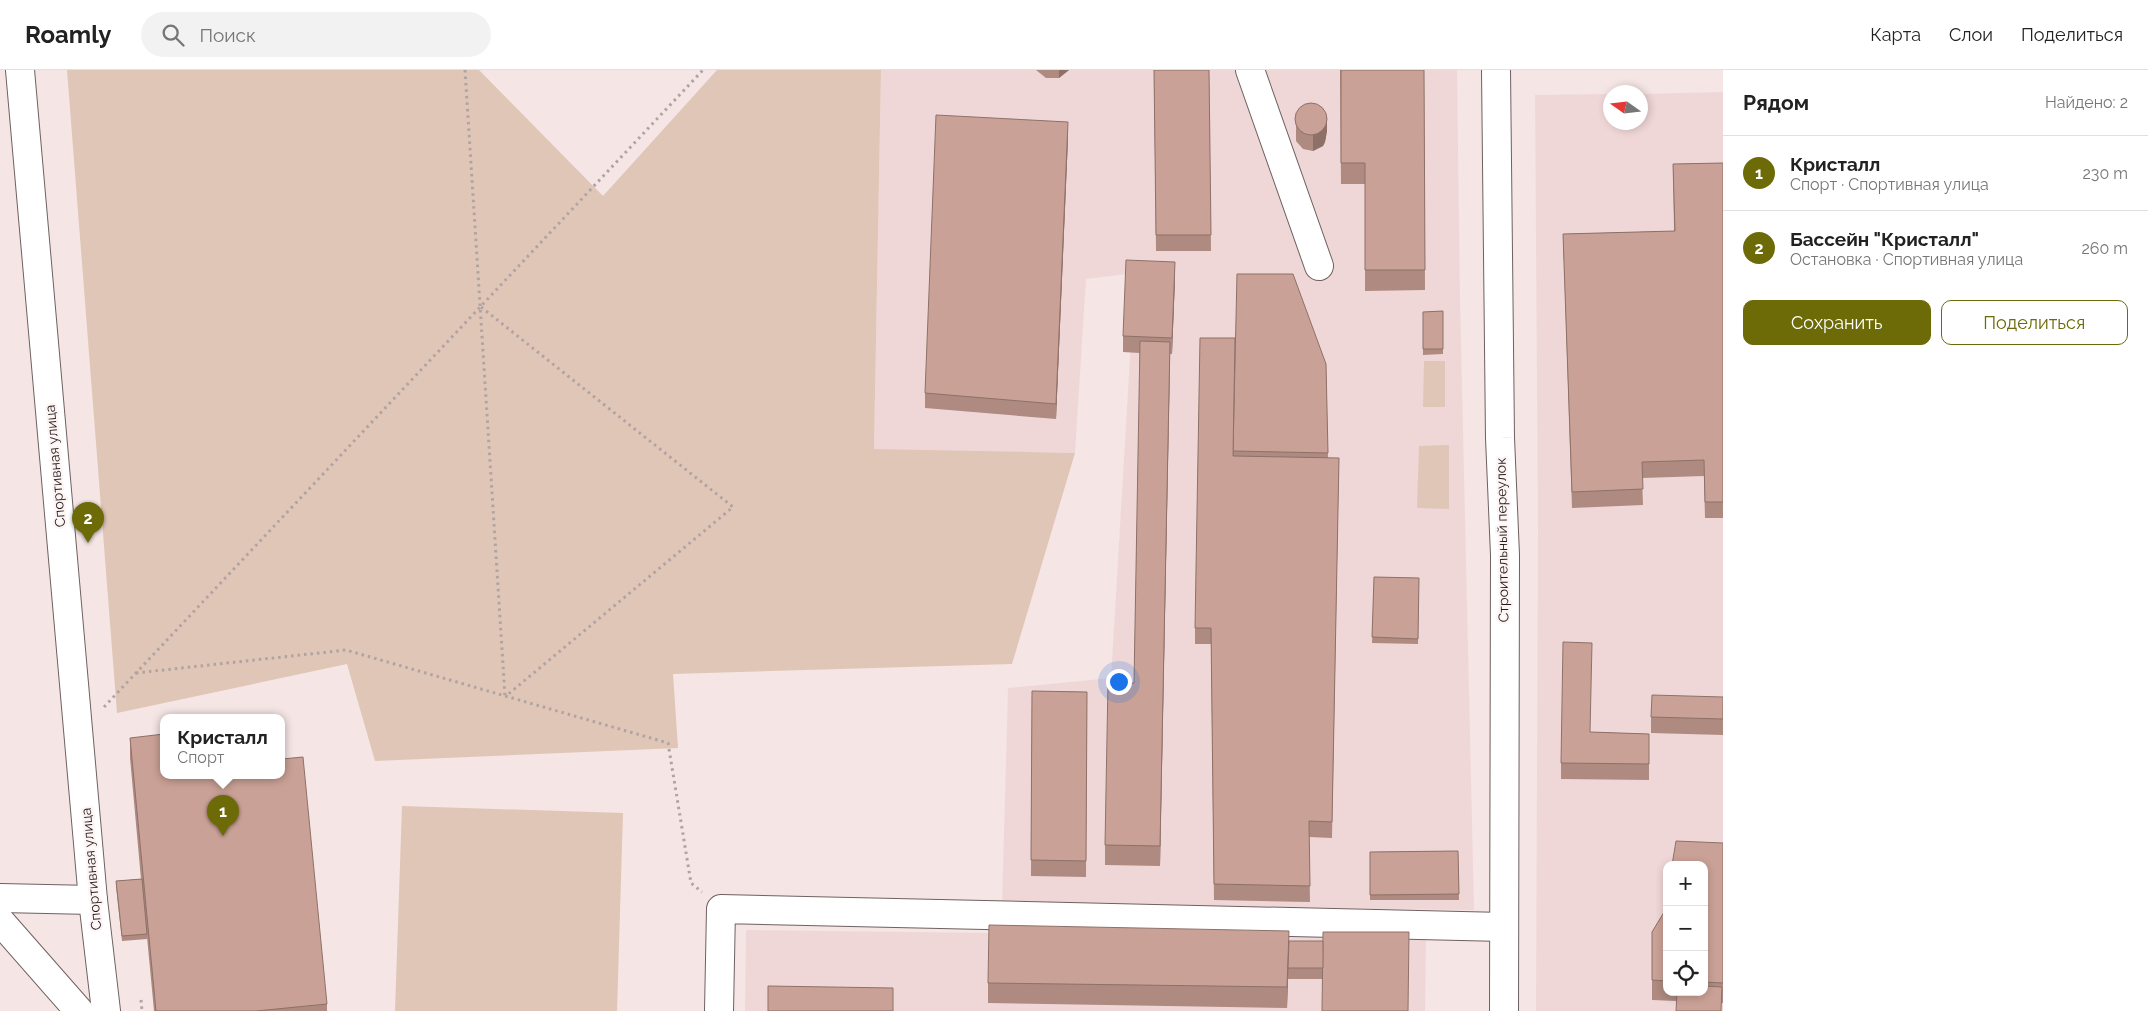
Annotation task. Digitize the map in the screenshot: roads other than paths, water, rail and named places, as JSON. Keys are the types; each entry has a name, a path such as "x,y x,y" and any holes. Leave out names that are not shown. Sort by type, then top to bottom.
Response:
{"street":[{"name":"Спортивная улица","path":"20,70 93,900 106,1011"},
{"path":"1250,70 1319,266"},
{"name":"Строительный переулок","path":"1496,70 1500,438 1505,555 1504,1011"},
{"path":"0,898 93,900"},
{"path":"719,1011 721,909 1504,927"},
{"path":"0,921 79,1011"}],"place":[{"name":"Бассейн \"Кристалл\"","path":"88,543"},
{"name":"Кристалл","path":"223,836"}]}
